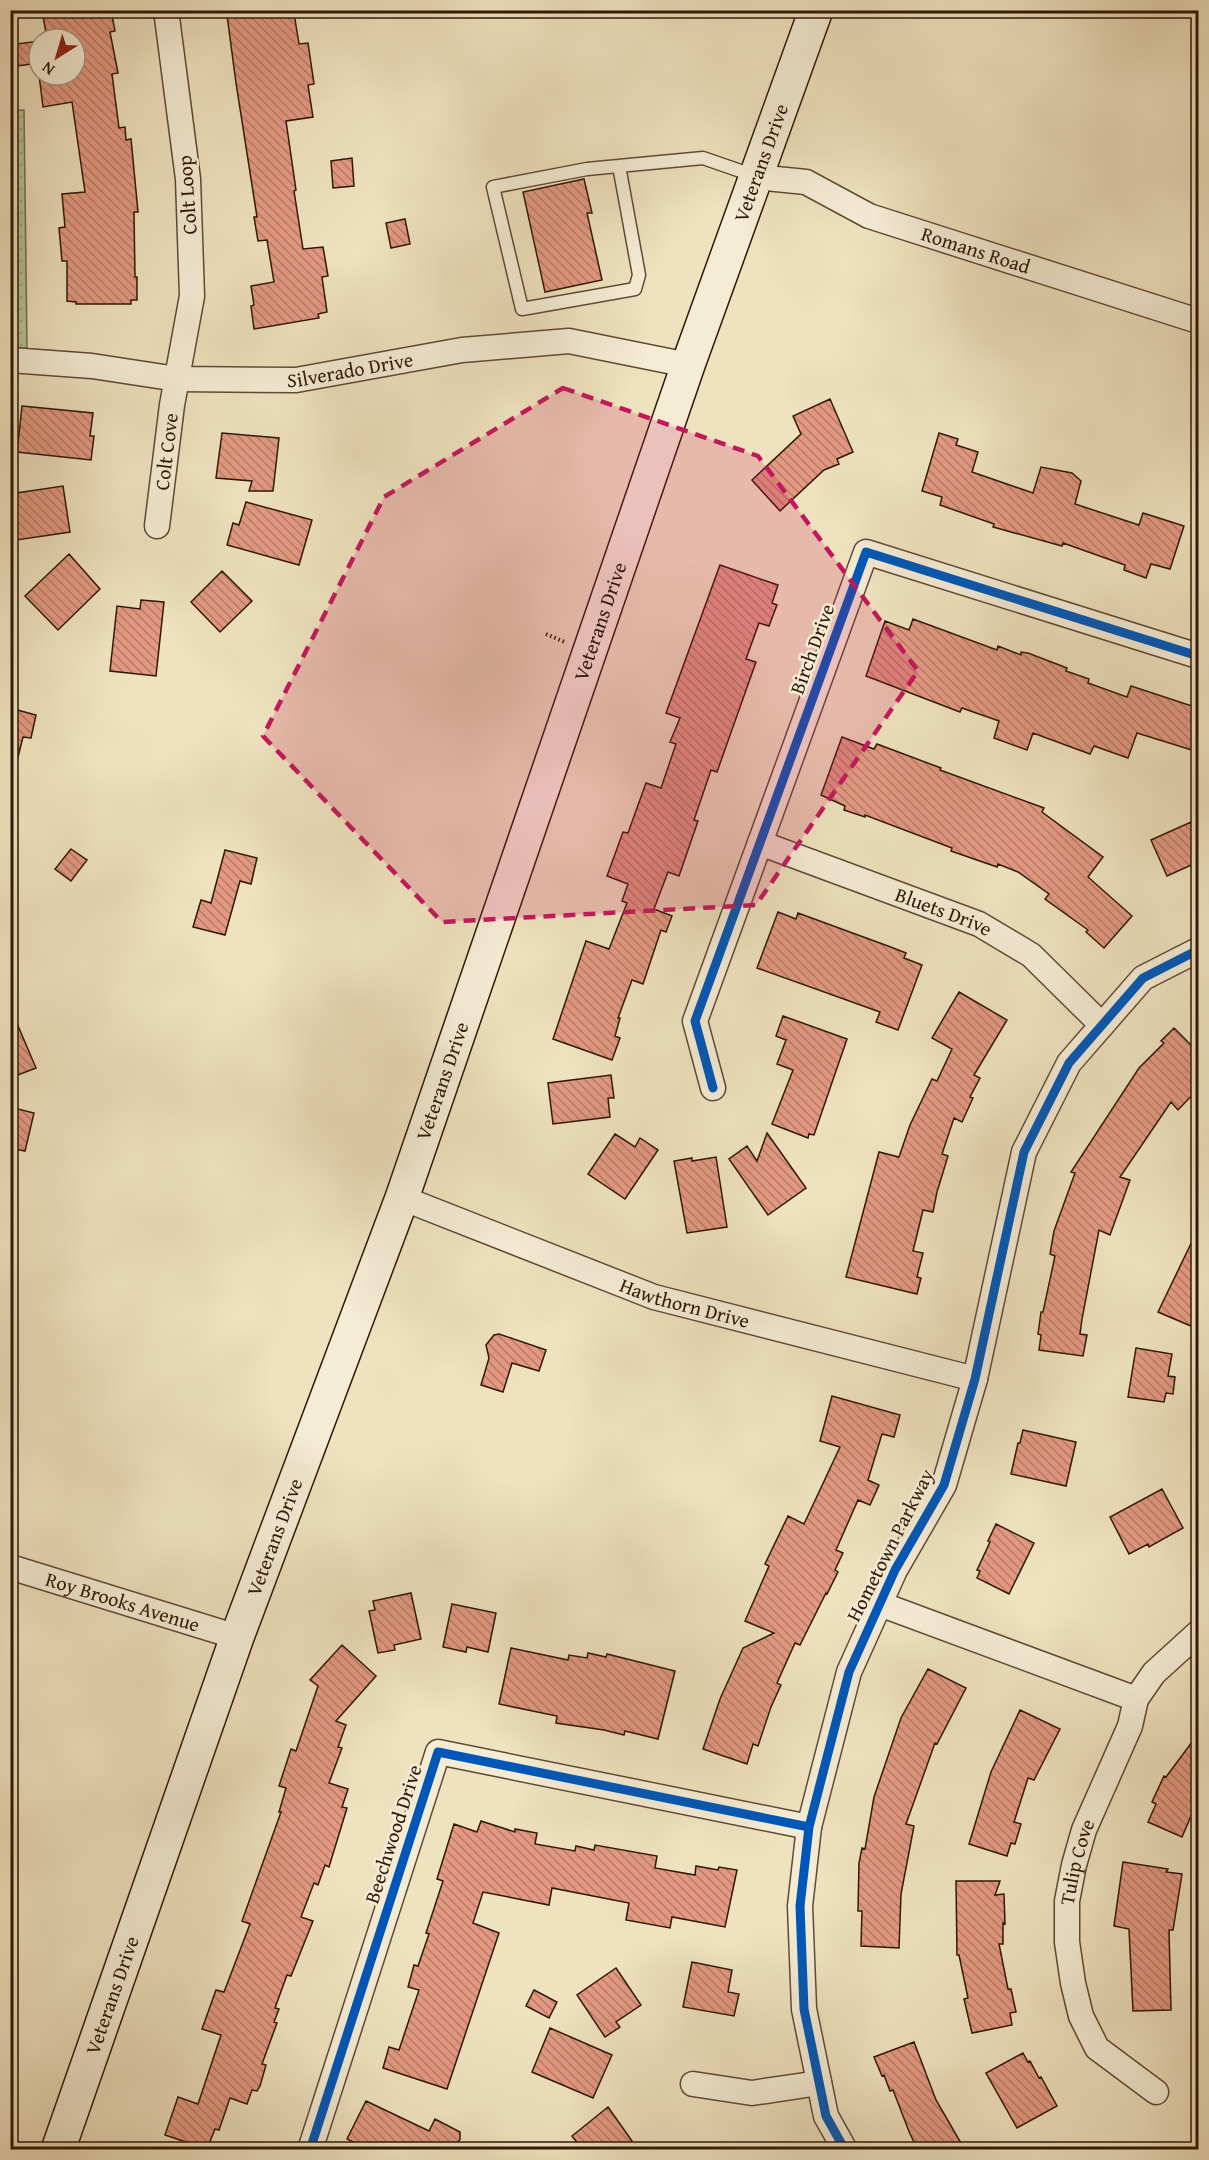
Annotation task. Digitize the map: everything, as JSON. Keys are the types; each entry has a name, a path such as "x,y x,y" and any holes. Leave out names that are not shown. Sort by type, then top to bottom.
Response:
{"main road":[{"name":"Veterans Drive","path":"58,2150 237,1636 402,1198 688,365 816,10"}],"street":[{"name":"Colt Loop","path":"166,10 188,179 192,296 177,379"},
{"name":"Romans Road","path":"756,177 806,182 869,216 1198,321"},
{"name":"Silverado Drive","path":"10,360 92,366 177,379 296,380 462,350 569,341 688,365"},
{"name":"Colt Cove","path":"157,526 177,379"},
{"name":"Birch Drive","path":"713,1088 695,1021 866,552 1198,656"},
{"name":"Bluets Drive","path":"760,843 979,924 1031,955 1102,1025"},
{"name":"Hometown Parkway","path":"845,2150 826,2116 804,2009 800,1906 809,1827 849,1672 895,1570 944,1485 975,1379 1024,1152 1069,1063 1143,978 1198,950"},
{"name":"Hawthorn Drive","path":"402,1198 654,1297 975,1379"},
{"name":"Roy Brooks Avenue","path":"10,1567 237,1636"},
{"path":"880,1604 1137,1699"},
{"name":"Tulip Cove","path":"1156,2092 1097,2049 1081,2016 1067,1942 1067,1901 1084,1830 1130,1726 1137,1699 1154,1673 1198,1634"},
{"name":"Beechwood Drive","path":"310,2150 438,1752 809,1827"},
{"path":"693,2084 752,2093 819,2083"}],"lane":[{"path":"620,166 639,275 635,289 522,309 493,188 588,169 703,158 756,177"}],"highlighted area":[{"path":"563,388 758,456 918,671 756,905 442,922 263,736 384,497"}],"green space":[{"path":"24,110 27,348 11,350 10,111"}],"building":[{"path":"42,10 111,10 115,31 110,32 118,73 112,74 119,128 125,127 126,140 131,139 138,212 134,212 137,300 131,300 131,304 76,304 76,302 67,301 67,261 62,261 59,228 65,227 62,194 85,192 72,102 43,107 40,87 87,87 87,27 45,27"},
{"path":"256,10 285,10 285,14 294,13 299,44 308,43 314,84 308,85 313,117 286,121 303,249 323,247 328,276 322,277 327,312 318,314 319,318 254,329 251,286 274,282 267,240 258,241 254,217 257,217 227,15"},
{"path":"27,43 27,65 10,67 10,45"},
{"path":"352,158 354,186 333,188 331,161"},
{"path":"584,179 592,213 587,213 602,280 545,292 523,192"},
{"path":"405,219 410,244 391,248 386,223"},
{"path":"830,399 853,452 837,459 839,464 824,470 780,511 752,480 801,434 793,416"},
{"path":"22,406 93,413 90,436 94,436 91,460 17,452"},
{"path":"222,433 279,438 273,491 249,491 252,481 216,478"},
{"path":"939,433 958,439 956,445 978,452 972,472 1033,493 1041,467 1072,473 1081,481 1075,504 1139,525 1143,513 1184,526 1170,569 1151,564 1146,578 1124,570 1125,565 1063,543 1062,546 993,527 994,524 940,505 942,497 922,491"},
{"path":"63,486 70,532 10,541 10,494"},
{"path":"246,502 312,520 299,565 227,545 233,523 239,525"},
{"path":"69,554 100,589 58,630 25,596"},
{"path":"720,565 778,585 772,603 777,605 769,626 759,623 746,659 756,662 717,772 711,770 694,820 698,821 679,876 668,872 654,909 672,916 666,932 661,930 643,984 632,980 618,1018 620,1018 615,1036 620,1038 612,1060 553,1039 586,941 609,949 627,903 622,901 628,884 607,876 623,832 628,833 646,783 661,788 676,744 670,742 680,718 666,713"},
{"path":"222,571 252,601 220,632 191,602"},
{"path":"141,600 164,602 156,676 110,671 117,606 140,609"},
{"path":"913,619 997,650 998,646 1021,655 1021,652 1028,653 1089,679 1088,683 1127,697 1131,686 1198,708 1198,752 1137,733 1128,758 1094,746 1090,754 1033,733 1027,750 994,738 999,721 962,708 960,712 866,676 885,621 909,630"},
{"path":"10,708 36,715 31,738 23,737 17,761 10,760"},
{"path":"842,737 874,749 877,744 1044,808 1042,812 1103,857 1088,877 1132,916 1104,948 1086,932 1088,930 1045,899 1049,894 1018,872 951,851 952,848 865,815 865,817 844,810 845,806 821,795"},
{"path":"1191,822 1198,838 1198,862 1167,876 1151,840"},
{"path":"71,849 87,860 71,881 55,869"},
{"path":"225,850 257,858 251,884 240,881 225,935 193,927 201,900 211,903"},
{"path":"778,912 796,919 798,913 888,946 906,953 904,958 922,965 898,1030 876,1022 880,1012 757,968"},
{"path":"959,992 1007,1020 974,1075 980,1078 970,1097 973,1098 962,1122 954,1118 942,1154 948,1156 933,1212 923,1210 913,1251 923,1253 917,1277 921,1278 917,1294 846,1277 879,1152 899,1157 910,1125 932,1079 937,1081 952,1049 932,1038"},
{"path":"10,1007 36,1068 10,1078"},
{"path":"783,1016 847,1039 814,1135 809,1134 808,1138 772,1124 793,1070 777,1064 786,1040 776,1036"},
{"path":"1174,1028 1198,1052 1198,1089 1178,1110 1171,1102 1120,1177 1130,1180 1110,1235 1099,1230 1080,1334 1087,1335 1083,1356 1039,1350 1041,1335 1038,1334 1041,1312 1043,1312 1055,1256 1050,1254 1054,1231 1075,1173 1071,1172 1139,1068 1164,1043 1161,1041"},
{"path":"611,1075 614,1098 608,1098 610,1117 553,1124 548,1083"},
{"path":"10,1107 34,1113 25,1151 10,1148"},
{"path":"767,1133 806,1188 768,1215 729,1159 747,1146 757,1161"},
{"path":"615,1134 635,1147 640,1138 658,1150 625,1199 588,1174"},
{"path":"716,1157 727,1227 687,1233 674,1161"},
{"path":"1198,1229 1198,1329 1158,1312"},
{"path":"499,1334 546,1350 539,1371 512,1363 503,1392 481,1385 489,1358 486,1345 494,1335"},
{"path":"1136,1348 1172,1354 1168,1376 1175,1377 1173,1394 1166,1393 1164,1402 1128,1397"},
{"path":"832,1396 900,1415 894,1437 882,1434 868,1480 879,1485 870,1505 858,1500 836,1550 843,1553 835,1570 838,1572 800,1645 795,1643 777,1683 781,1685 758,1746 753,1744 747,1764 703,1749 720,1699 743,1648 774,1633 745,1621 769,1566 765,1564 788,1516 804,1524 840,1447 820,1441"},
{"path":"1023,1430 1076,1442 1066,1486 1011,1474"},
{"path":"1162,1489 1183,1528 1149,1547 1148,1544 1129,1554 1110,1517"},
{"path":"996,1524 1034,1543 1009,1594 977,1578 980,1571 977,1570"},
{"path":"411,1593 421,1639 394,1645 395,1650 378,1653 369,1611 375,1610 373,1601"},
{"path":"452,1604 496,1613 488,1652 467,1647 466,1652 443,1647"},
{"path":"342,1645 376,1676 336,1721 346,1725 338,1747 342,1748 329,1783 348,1789 342,1807 347,1808 329,1867 325,1865 318,1885 314,1883 301,1917 313,1921 291,1976 287,1975 275,2008 279,2009 274,2022 277,2023 262,2064 266,2065 260,2086 257,2091 252,2090 247,2104 230,2098 219,2130 215,2129 207,2149 165,2135 178,2097 198,2104 221,2035 202,2029 216,1990 224,1992 250,1924 242,1921 281,1812 279,1812 286,1788 279,1786 291,1749 296,1751 318,1686 310,1680"},
{"path":"511,1648 568,1660 569,1655 587,1658 588,1653 606,1657 607,1654 675,1671 658,1739 625,1731 624,1735 556,1723 557,1716 499,1704"},
{"path":"928,1669 966,1688 937,1744 935,1743 906,1824 914,1826 901,1894 899,1948 861,1946 862,1911 858,1911 859,1863 862,1848 865,1849 874,1797 901,1718"},
{"path":"1020,1710 1060,1729 1034,1780 1028,1778 1014,1822 1021,1824 1015,1844 1011,1843 1007,1856 969,1844 991,1772"},
{"path":"1198,1734 1198,1800 1182,1837 1148,1822 1156,1804 1152,1802 1164,1776 1166,1777"},
{"path":"481,1821 515,1832 515,1829 537,1833 535,1844 575,1851 576,1846 594,1850 595,1845 657,1856 655,1868 695,1875 696,1866 718,1870 719,1867 737,1870 725,1927 672,1917 670,1928 626,1920 629,1903 552,1888 549,1905 483,1892 473,1923 499,1933 447,2089 383,2068 389,2047 399,2050 419,1990 408,1987 414,1965 418,1966 429,1934 426,1933 443,1881 437,1879 454,1824 477,1832"},
{"path":"1123,1862 1168,1869 1166,1872 1182,1874 1173,1930 1169,1930 1171,2010 1133,2011 1129,1929 1114,1926"},
{"path":"956,1881 1000,1881 995,1895 1004,1894 1005,1924 1003,1923 1003,1944 999,1944 1008,1989 1011,1989 1016,2012 1010,2013 1012,2025 972,2033 964,1999 968,1998 959,1955 957,1955"},
{"path":"692,1962 732,1970 728,1992 739,1994 734,2016 683,2007"},
{"path":"616,1968 641,2005 616,2022 620,2027 605,2037 577,1995"},
{"path":"534,1990 557,2002 549,2018 526,2006"},
{"path":"550,2028 612,2055 593,2098 532,2072"},
{"path":"914,2042 936,2100 965,2150 918,2150 893,2090 890,2091 884,2075 882,2076 874,2057"},
{"path":"1023,2053 1039,2078 1041,2077 1057,2106 1017,2128 986,2073"},
{"path":"366,2101 429,2131 435,2119 460,2132 460,2139 456,2146 463,2150 368,2150 347,2139"},
{"path":"608,2107 632,2141 622,2150 583,2150 572,2136"}],"cycle path":[{"path":"713,1088 695,1021 866,552 1198,656"},
{"path":"845,2150 826,2116 804,2009 800,1906 809,1827 849,1672 895,1570 944,1485 975,1379 1024,1152 1069,1063 1143,978 1198,950"},
{"path":"310,2150 438,1752 809,1827"}]}
